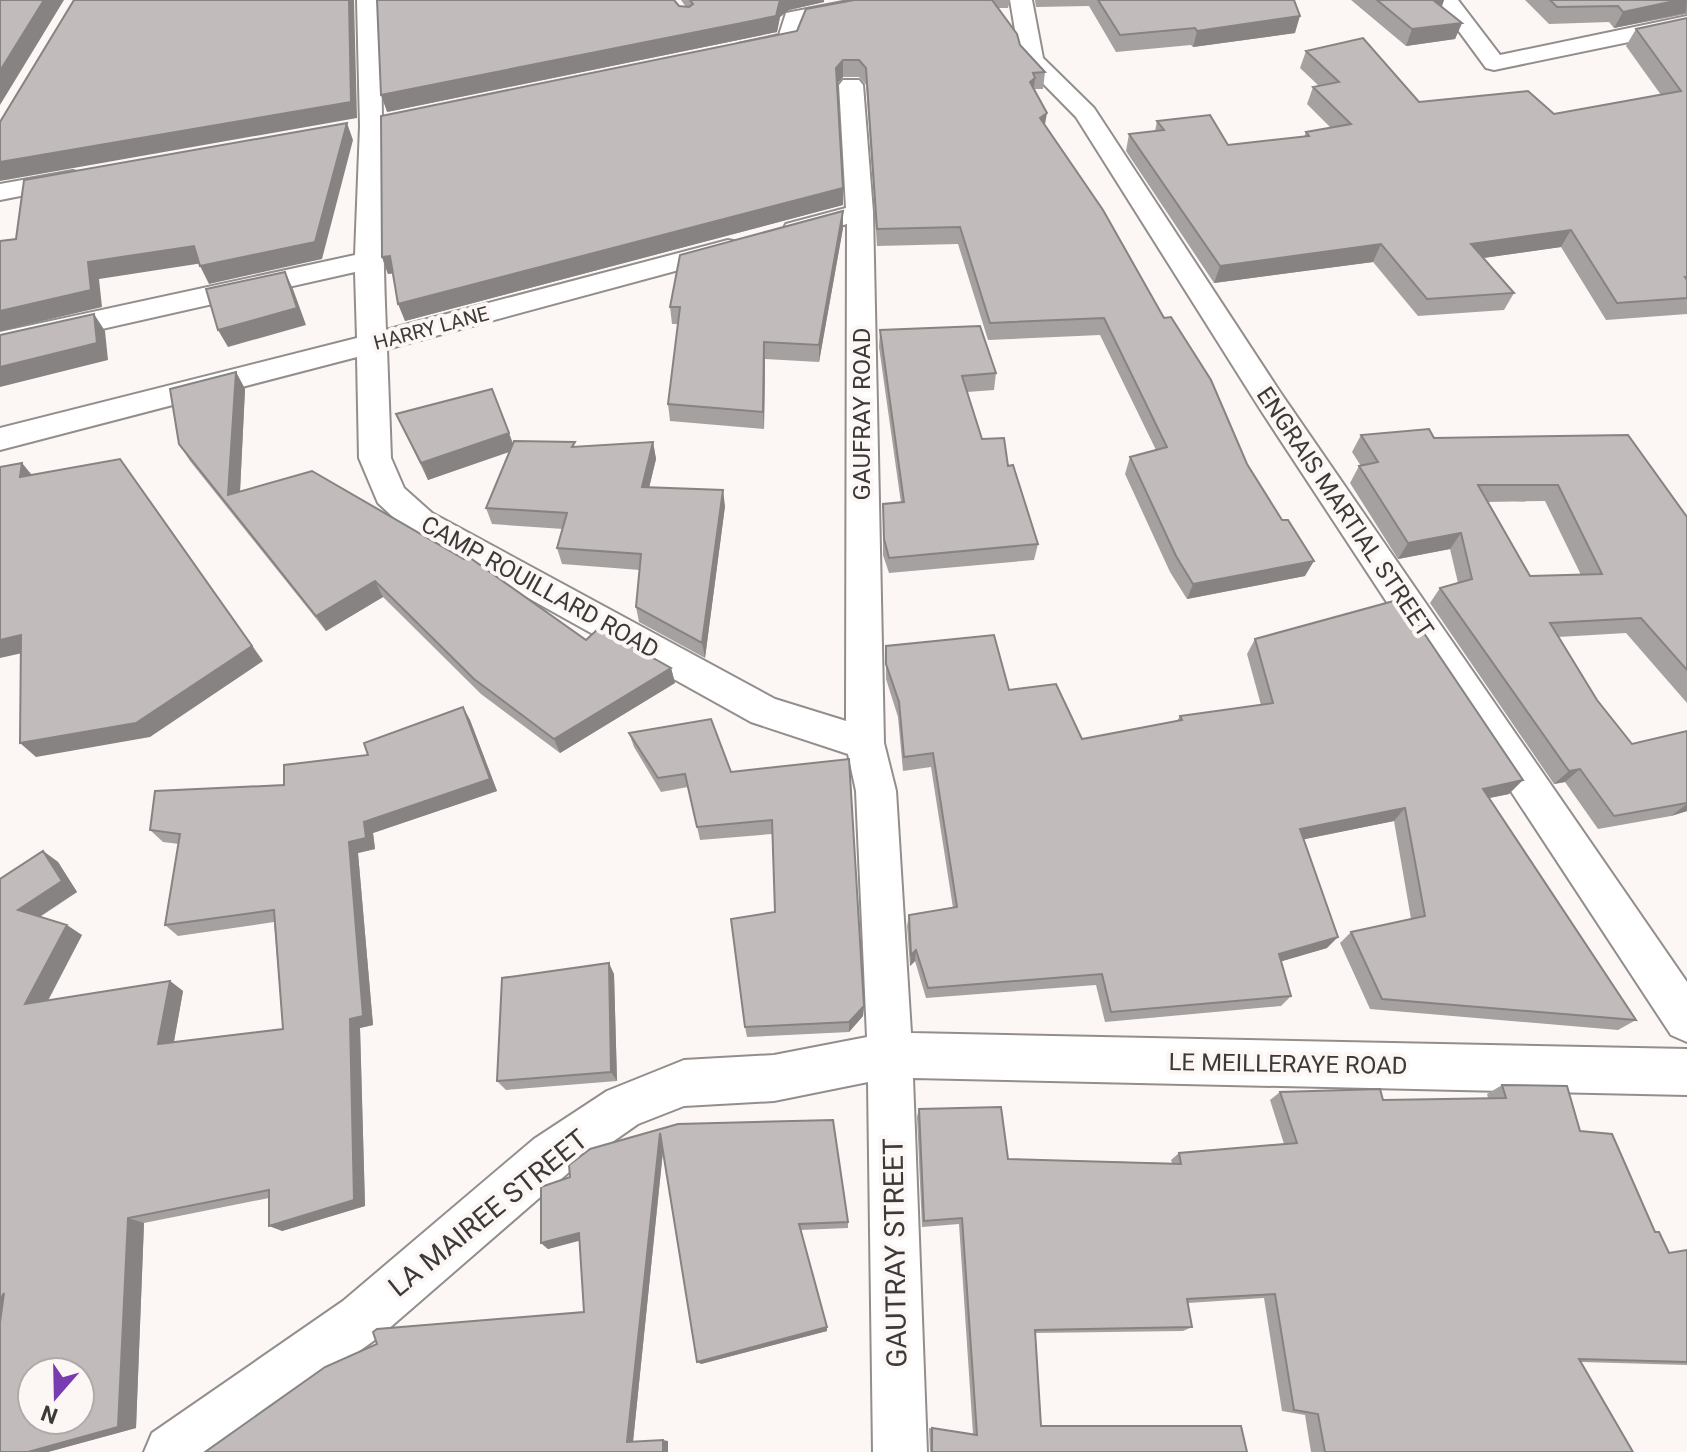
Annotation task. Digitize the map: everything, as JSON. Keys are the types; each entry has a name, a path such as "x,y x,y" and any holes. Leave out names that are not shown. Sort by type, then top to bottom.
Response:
{"street":[{"name":"CAMP ROUILLARD ROAD","path":"368,0 372,125 369,261 375,458 390,495 420,522 764,711 865,743"},
{"path":"727,52 887,0"},
{"name":"ENGRAIS MARTIAL STREET","path":"1021,0 1032,60 1085,113 1271,402 1687,1020"},
{"path":"1447,0 1494,63 1687,23"},
{"name":"GAUFRAY ROAD","path":"851,85 860,212 865,743"},
{"path":"0,192 93,176"},
{"name":"HARRY LANE","path":"0,439 371,344 860,212"},
{"path":"0,342 369,261"},
{"path":"865,743 876,791 890,1055"},
{"name":"LE MEILLERAYE ROAD","path":"890,1055 1687,1072"},
{"name":"LA MAIREE STREET","path":"171,1452 361,1319 551,1156 623,1107 684,1083 774,1078 890,1055"},
{"name":"GAUTRAY STREET","path":"890,1055 900,1452"}],"building":[{"path":"0,0 44,0 0,71"},
{"path":"74,0 349,0 351,102 0,162 0,122"},
{"path":"377,0 674,0 679,6 689,7 693,4 690,0 780,0 776,16 381,95"},
{"path":"854,0 992,0 1017,34 1020,45 1045,72 1033,73 1035,78 1030,82 1047,113 1040,118 1103,210 1164,318 1171,317 1211,380 1247,464 1282,520 1288,520 1314,561 1193,584 1176,556 1130,457 1167,447 1104,318 990,323 960,227 877,229 866,68 859,60 843,60 836,68 843,188 398,304 390,256 382,257 381,116 797,31 806,9"},
{"path":"1098,0 1294,0 1300,16 1197,31 1195,28 1120,35"},
{"path":"1377,0 1433,0 1462,23 1412,29"},
{"path":"1550,0 1679,0 1623,12 1618,6 1557,7"},
{"path":"1687,18 1687,298 1617,303 1571,230 1471,244 1514,293 1427,299 1381,244 1220,266 1129,134 1164,130 1157,121 1210,115 1228,145 1309,136 1306,132 1351,124 1313,87 1339,82 1306,51 1363,38 1419,102 1528,91 1554,114 1681,91 1636,29"},
{"path":"347,123 315,242 200,266 194,246 88,262 91,290 0,311 0,241 16,239 24,180"},
{"path":"843,211 819,345 764,342 763,412 668,404 680,307 670,307 680,255"},
{"path":"285,272 297,308 218,330 206,289"},
{"path":"94,314 97,343 0,367 0,335"},
{"path":"980,326 996,373 962,376 982,439 1004,438 1008,466 1013,465 1038,544 889,558 884,539 883,504 904,502 880,330"},
{"path":"236,372 228,495 312,471 464,559 466,555 586,640 599,628 671,668 554,739 474,679 375,581 316,616 179,444 170,389"},
{"path":"492,389 509,433 421,463 396,414"},
{"path":"1429,429 1434,438 1628,435 1687,517 1687,670 1641,618 1550,623 1597,700 1632,744 1687,731 1687,803 1614,816 1580,769 1569,771 1440,588 1472,579 1461,533 1408,543 1359,466 1378,462 1361,435","holes":["1478,485 1558,485 1602,574 1530,576"]},
{"path":"514,441 575,442 572,447 653,442 642,487 723,490 702,643 636,607 641,554 557,548 567,513 486,508"},
{"path":"120,459 252,646 136,723 20,743 21,635 0,640 0,467 22,463 20,477"},
{"path":"1401,599 1523,780 1483,789 1636,1020 1382,999 1351,932 1425,916 1405,808 1300,829 1338,937 1279,954 1291,996 1111,1012 1102,974 928,988 916,950 911,955 909,915 957,907 933,753 904,757 899,702 886,664 886,646 994,635 1009,690 1056,684 1082,739 1182,720 1180,716 1273,703 1255,639"},
{"path":"463,707 490,779 364,822 366,838 349,842 363,1016 350,1019 354,1200 269,1226 269,1190 128,1218 118,1427 96,1433 96,1356 16,1356 16,1436 86,1436 28,1452 0,1452 0,1322 4,1293 0,1300 0,879 43,851 62,881 18,910 67,925 25,1004 170,981 158,1044 283,1029 274,910 165,925 180,834 150,830 155,791 284,785 284,765 368,755 364,743"},
{"path":"711,719 731,772 849,759 864,1006 849,1022 745,1027 731,919 775,912 772,820 697,827 685,774 658,778 629,733"},
{"path":"609,963 611,1072 497,1081 502,978"},
{"path":"1502,1085 1567,1086 1580,1131 1612,1134 1655,1232 1659,1232 1669,1253 1687,1250 1687,1362 1579,1359 1633,1452 1325,1452 1318,1414 1294,1410 1275,1294 1187,1299 1192,1327 1035,1330 1041,1426 1241,1426 1247,1452 932,1452 932,1428 977,1435 962,1218 924,1221 919,1109 1001,1107 1008,1159 1181,1164 1179,1153 1297,1143 1280,1092 1380,1089 1383,1100 1506,1098"},
{"path":"833,1120 848,1222 799,1224 827,1327 697,1362 660,1133 627,1442 663,1440 663,1452 205,1452 325,1367 377,1344 373,1332 377,1329 584,1312 579,1233 541,1243 541,1187 570,1177 569,1165 590,1149 678,1124"}]}
